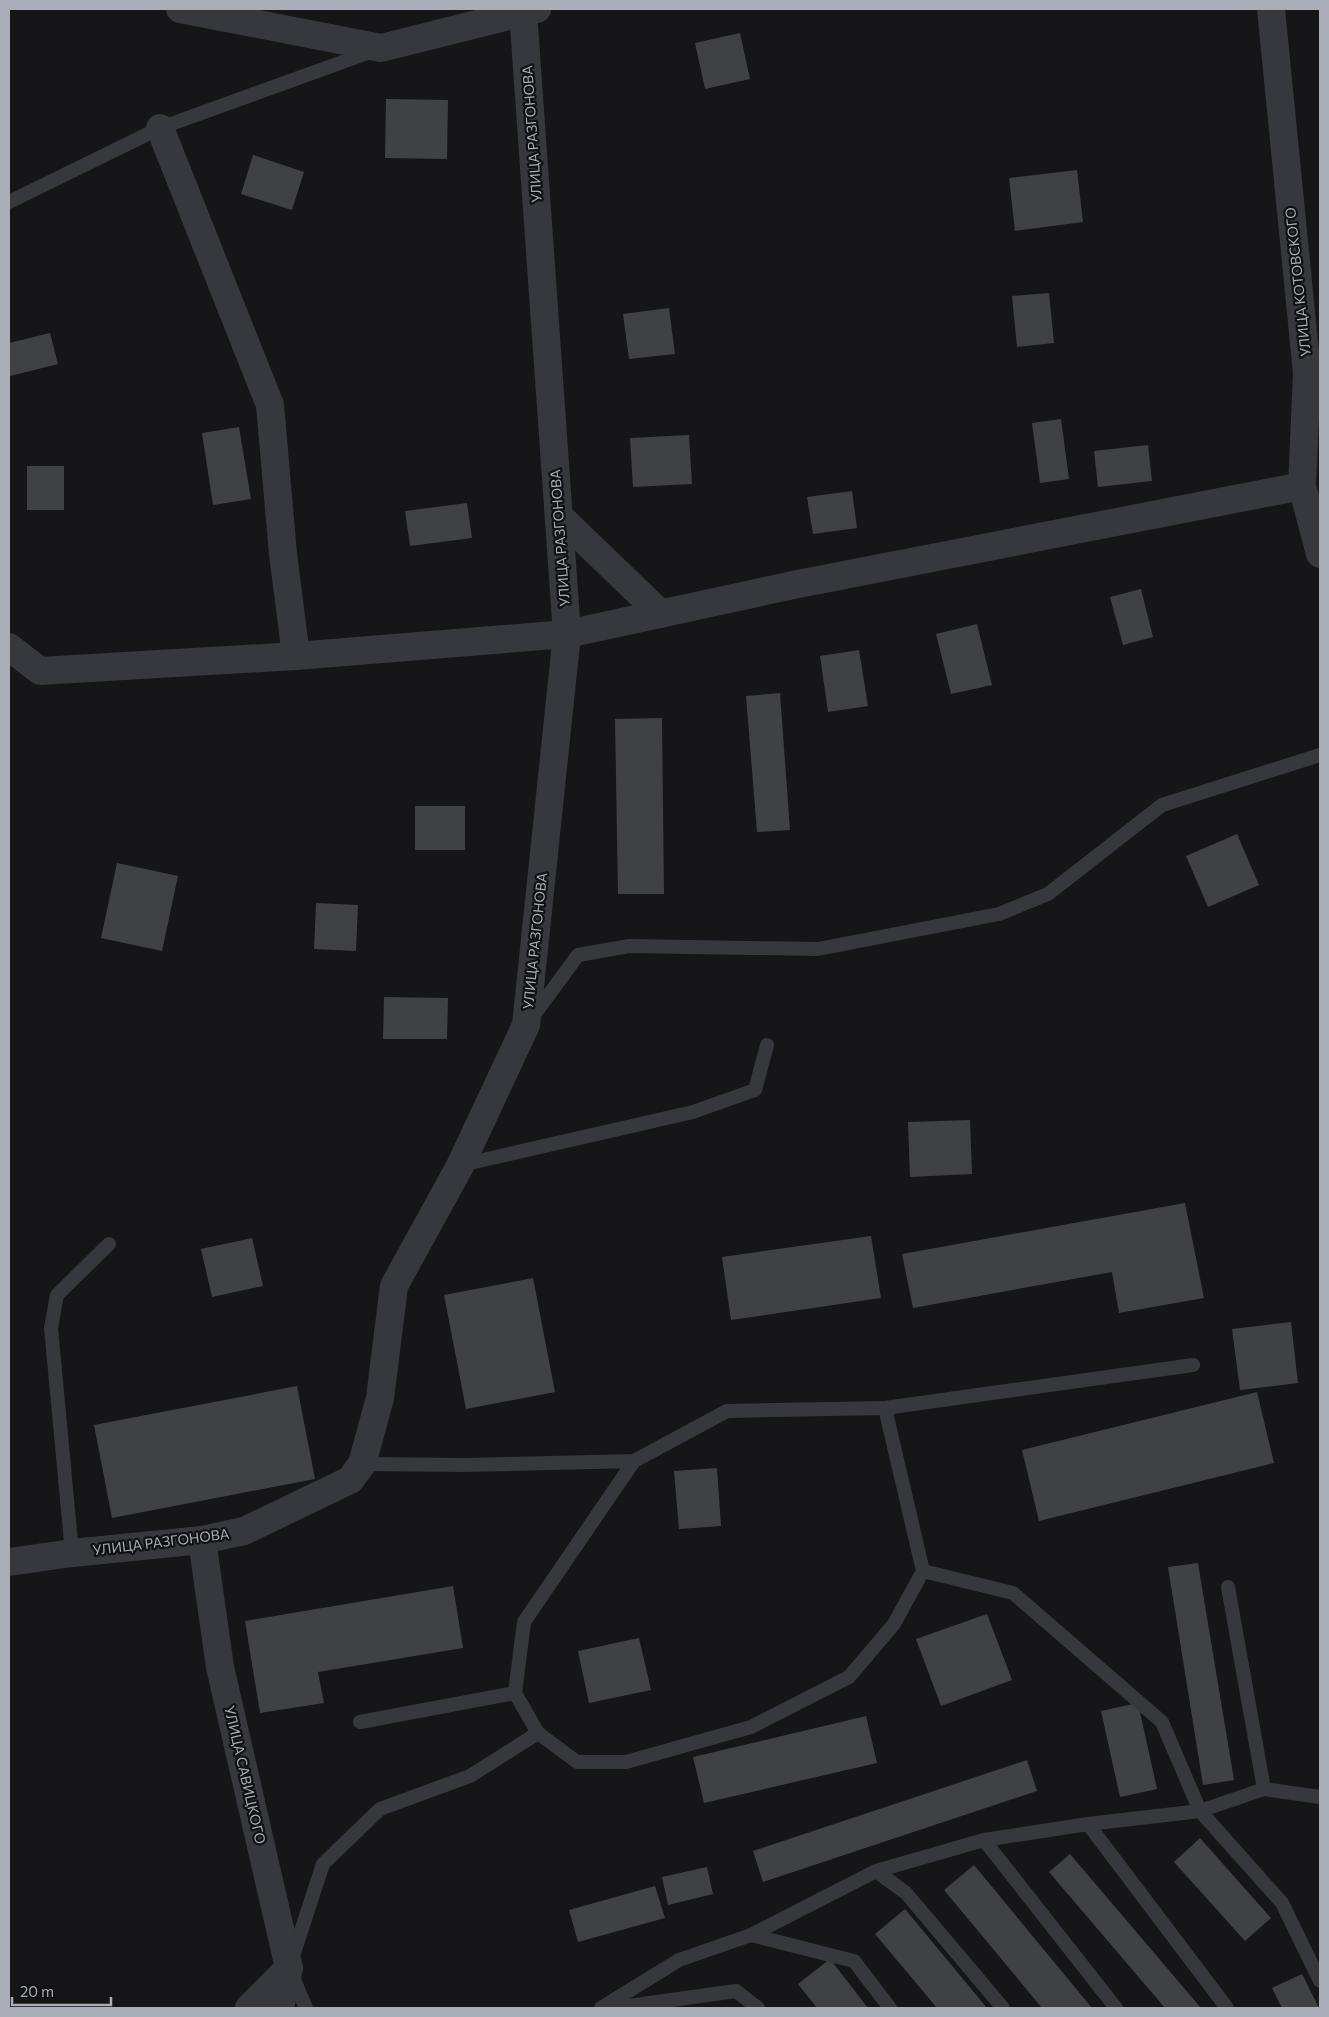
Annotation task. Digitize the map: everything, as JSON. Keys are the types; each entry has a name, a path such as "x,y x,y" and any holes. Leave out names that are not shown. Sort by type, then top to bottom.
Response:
{"street":[{"path":"180,9 381,48 530,10"},
{"name":"УЛИЦА КОТОВСКОГО","path":"1271,9 1307,373 1302,486 1320,554"},
{"name":"УЛИЦА РАЗГОНОВА","path":"9,1562 72,1553 202,1540 244,1531 350,1480 362,1464 380,1398 394,1286 460,1166 526,1025 567,634 530,10"},
{"path":"160,128 270,405 283,554 296,656"},
{"path":"9,647 40,672 296,656 567,634 798,584 1302,486"},
{"path":"559,516 661,614"},
{"name":"УЛИЦА САВИЦКОГО","path":"202,1540 220,1667 289,1968 280,2008"},
{"path":"249,2008 289,1968"}],"lane":[{"path":"9,202 160,128 381,48"},
{"path":"526,1025 578,955 629,946 818,949 999,914 1048,894 1162,805 1320,755"},
{"path":"460,1166 694,1112 755,1090 766,1045"},
{"path":"72,1553 51,1328 57,1295 109,1244"},
{"path":"884,1408 924,1571 894,1624 849,1677 751,1727 626,1762 577,1762 538,1733 515,1693 524,1622 634,1461 726,1411 884,1408 1193,1366"},
{"path":"362,1464 634,1461"},
{"path":"924,1571 1012,1593 1162,1722 1200,1810 1282,1903 1320,1981"},
{"path":"1228,1587 1264,1789"},
{"path":"360,1722 515,1693"},
{"path":"306,2008 289,1968 323,1864 380,1809 470,1776 538,1733"},
{"path":"601,2008 679,1960 752,1935 876,1871 984,1840 1088,1824 1200,1810 1264,1789 1320,1797"},
{"path":"1088,1824 1227,2008"},
{"path":"984,1840 1116,2008"},
{"path":"876,1871 906,1892 1003,2008"},
{"path":"752,1935 854,1961 890,2008"},
{"path":"614,2008 736,1991 758,2008"}],"building":[{"path":"740,33 750,79 705,89 695,43"},
{"path":"386,99 448,100 447,159 385,158"},
{"path":"253,155 304,172 292,210 241,194"},
{"path":"1077,170 1083,222 1015,231 1009,178"},
{"path":"1049,293 1054,343 1017,347 1012,296"},
{"path":"669,308 675,354 629,359 623,314"},
{"path":"50,333 58,364 10,376 9,343"},
{"path":"1061,419 1069,479 1040,483 1032,423"},
{"path":"239,427 251,499 213,505 202,433"},
{"path":"689,435 692,484 633,487 630,438"},
{"path":"1148,445 1152,481 1098,487 1094,451"},
{"path":"27,466 64,466 64,510 27,510"},
{"path":"852,491 857,528 813,534 807,497"},
{"path":"467,503 472,538 410,546 405,511"},
{"path":"1141,589 1153,637 1123,645 1110,597"},
{"path":"977,624 992,685 951,694 936,634"},
{"path":"859,650 868,706 828,712 820,656"},
{"path":"780,693 790,830 757,832 746,696"},
{"path":"662,718 664,894 618,894 615,719"},
{"path":"415,806 465,806 465,850 415,850"},
{"path":"1237,834 1259,885 1208,907 1186,856"},
{"path":"117,863 178,876 162,951 101,938"},
{"path":"316,903 358,905 356,951 314,949"},
{"path":"384,997 448,998 447,1039 383,1039"},
{"path":"970,1120 972,1174 910,1177 908,1122"},
{"path":"1185,1203 1204,1298 1119,1313 1112,1272 913,1308 902,1254"},
{"path":"871,1236 881,1298 731,1320 722,1257"},
{"path":"252,1238 263,1286 212,1297 201,1249"},
{"path":"533,1278 555,1392 466,1409 444,1295"},
{"path":"1291,1322 1298,1383 1240,1390 1232,1329"},
{"path":"297,1386 315,1479 112,1518 94,1425"},
{"path":"1257,1392 1274,1463 1039,1521 1022,1450"},
{"path":"717,1468 721,1526 679,1529 674,1471"},
{"path":"1198,1563 1234,1780 1203,1785 1168,1567"},
{"path":"453,1586 463,1648 318,1672 324,1703 260,1713 245,1621"},
{"path":"987,1614 1012,1680 941,1706 916,1639"},
{"path":"639,1638 651,1690 589,1703 578,1651"},
{"path":"1138,1703 1157,1789 1120,1797 1101,1711"},
{"path":"866,1716 877,1763 704,1803 693,1757"},
{"path":"1027,1760 1037,1791 763,1882 753,1851"},
{"path":"1200,1838 1271,1918 1245,1941 1174,1862"},
{"path":"1070,1854 1201,2008 1165,2008 1049,1872"},
{"path":"974,1865 1092,2008 1042,2008 944,1890"},
{"path":"707,1867 713,1894 668,1905 662,1877"},
{"path":"655,1886 665,1918 578,1942 569,1910"},
{"path":"905,1909 987,2008 937,2008 875,1934"},
{"path":"830,1959 868,2008 817,2008 798,1984"},
{"path":"1302,1974 1319,2008 1282,2008 1272,1988"}]}
